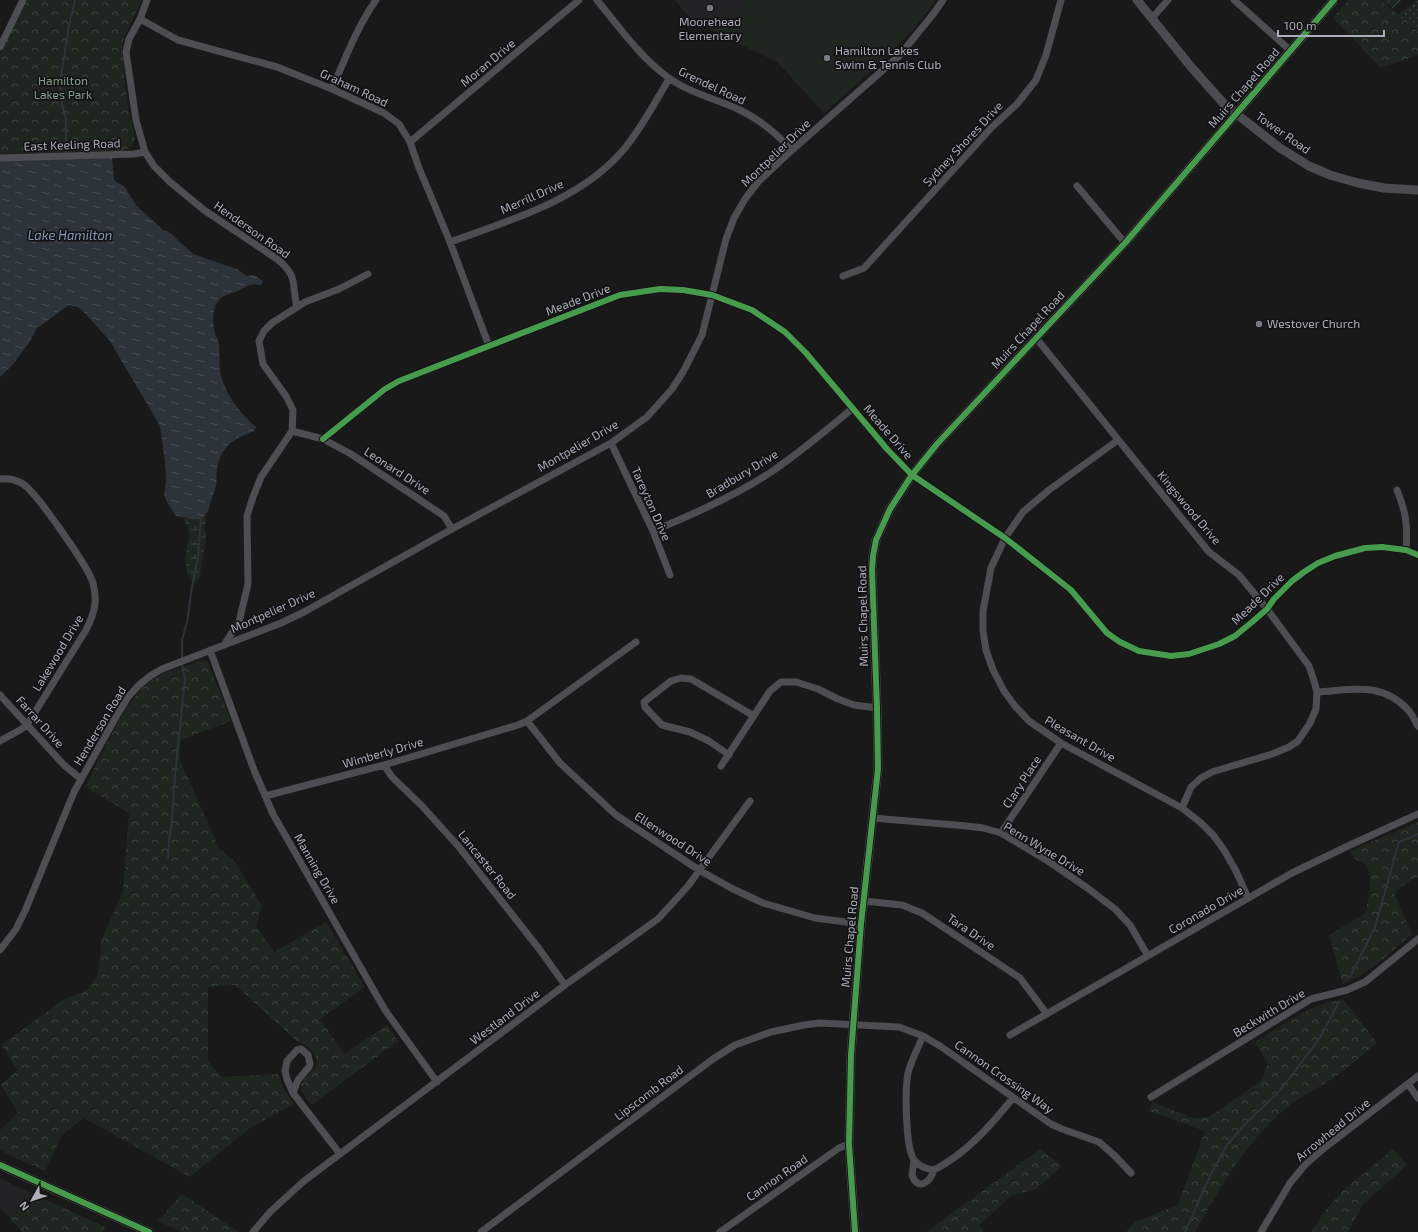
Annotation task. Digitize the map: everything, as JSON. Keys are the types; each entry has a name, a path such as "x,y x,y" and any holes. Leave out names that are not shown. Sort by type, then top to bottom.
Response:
{"main road":[{"name":"Tower Road","path":"1137,0 1192,68 1225,105 1280,148 1309,166 1330,175 1358,184 1384,188 1418,190"},
{"name":"Muirs Chapel Road","path":"855,1232 849,1144 849,1107 853,1026 861,924 878,769 872,570 876,540 890,509 912,475 937,444 1125,243 1334,0"},
{"path":"0,1165 149,1232"}],"street":[{"path":"0,47 23,0"},
{"name":"Henderson Road","path":"148,0 129,39 126,52 136,120 145,152 154,166 170,182 204,210 288,268 294,280 297,307"},
{"path":"332,89 364,19 376,0"},
{"name":"Moran Drive","path":"410,142 578,0"},
{"name":"Grendel Road","path":"597,0 645,57 669,78 689,89 740,110 760,121 775,132 792,150"},
{"name":"Montpelier Drive","path":"224,644 281,623 304,612 452,529 611,443 647,417 672,389 684,372 702,335 726,239 734,218 745,199 758,182 792,150 900,54 943,0"},
{"name":"Sydney Shores Drive","path":"843,276 864,268 992,127 1017,104 1036,80 1046,55 1061,0"},
{"path":"1152,18 1168,0"},
{"path":"1234,0 1291,50"},
{"name":"Graham Road","path":"140,19 178,40 277,67 332,89 384,113 399,124 410,142 489,346"},
{"name":"Merrill Drive","path":"450,242 544,206 590,180 609,165 625,148 669,78"},
{"name":"East Keeling Road","path":"0,158 134,154 145,152"},
{"path":"1077,186 1125,243"},
{"path":"224,644 239,622 248,584 247,516 253,497 261,477 292,431 293,410 286,396 263,364 259,341 264,331 272,323 305,302 339,290 368,274"},
{"name":"Meade Drive","path":"323,439 385,389 399,381 620,295 660,290 683,290 712,295 752,310 785,332 806,353 887,449 912,475 1005,538 1071,590 1107,633 1120,642 1138,651 1171,656 1189,654 1203,651 1235,636 1267,608 1292,582 1318,563 1335,556 1365,548 1382,547 1406,550 1418,555"},
{"name":"Kingswood Drive","path":"1036,338 1209,552 1239,575 1267,608 1308,666 1314,681 1317,692 1316,709 1310,723 1298,741 1289,747 1272,754 1212,772 1201,778 1191,787 1182,808"},
{"name":"Bradbury Drive","path":"653,531 707,508 765,476 798,452 852,408"},
{"path":"292,431 323,439"},
{"name":"Leonard Drive","path":"323,439 351,454 444,516 452,529"},
{"name":"Pleasant Drive","path":"1118,440 1049,490 1023,512 1005,538 991,568 983,610 983,631 986,650 992,670 1004,691 1029,721 1061,743 1182,808 1200,822 1221,845 1236,871 1248,898"},
{"name":"Tareyton Drive","path":"611,443 653,531 670,575"},
{"name":"Lakewood Drive","path":"0,479 9,478 19,482 35,495 87,570 93,584 95,596 95,609 93,616 55,681 27,724 20,730 0,741"},
{"path":"1397,490 1406,516 1408,528 1406,550"},
{"path":"527,721 636,642"},
{"name":"Henderson Road","path":"0,950 16,929 25,911 74,792 129,696 150,676 162,669 224,644"},
{"name":"Manning Drive","path":"210,650 272,814 385,1010 437,1082"},
{"path":"729,755 709,741 690,732 662,725 645,707 644,702 671,680 681,678 691,679 754,716"},
{"path":"721,766 770,691 781,682 796,682 818,689 854,706 877,708"},
{"path":"1317,692 1369,689 1389,694 1408,710 1418,726"},
{"name":"Farrar Drive","path":"0,695 64,765 81,779"},
{"name":"Wimberly Drive","path":"265,796 384,765 527,721"},
{"name":"Ellenwood Drive","path":"527,721 560,763 616,815 699,870 731,888 763,903 815,918 861,924"},
{"name":"Clary Place","path":"1001,834 1061,743"},
{"name":"Lancaster Road","path":"384,765 392,777 422,806 459,847 540,950 565,985"},
{"name":"Westland Drive","path":"253,1232 284,1198 304,1181 565,985 658,919 688,886 750,801"},
{"name":"Coronado Drive","path":"1010,1035 1292,873 1350,844 1418,814"},
{"name":"Penn Wyne Drive","path":"873,818 983,828 1001,834 1048,861 1115,909 1130,925 1148,956"},
{"name":"Tara Drive","path":"864,901 902,905 927,916 1020,978 1047,1014"},
{"name":"Beckwith Drive","path":"1151,1097 1311,1000 1347,990 1365,982 1418,939"},
{"name":"Lipscomb Road","path":"481,1232 735,1045 771,1032 804,1025 818,1023 853,1026"},
{"name":"Cannon Crossing Way","path":"853,1026 899,1027 923,1036 961,1060 1051,1124 1099,1142 1131,1173"},
{"path":"923,1036 908,1073 906,1106 910,1148 914,1161 912,1175 916,1182 925,1184 930,1180 934,1170 961,1154 987,1130 1013,1098"},
{"path":"293,1093 298,1080 310,1064 308,1055 301,1049 297,1050 287,1061 286,1079 293,1093 340,1154"},
{"name":"Arrowhead Drive","path":"1261,1232 1290,1183 1305,1165 1418,1076"},
{"path":"1408,1084 1418,1098"},
{"name":"Cannon Road","path":"720,1232 839,1148 849,1144"},
{"path":"914,1161 925,1168 934,1170"}],"shaded area":[{"name":"Moorehead Elementary","path":"675,0 748,0 713,31 689,17"},
{"path":"0,1178 31,1193 9,1217 0,1208"}],"green space":[{"name":"Hamilton Lakes Park","path":"26,0 142,0 124,38 122,50 127,103 135,136 135,142 125,150 0,154 0,55"},
{"name":"Hamilton Lakes Swim & Tennis Club","path":"748,0 936,0 898,46 824,113 777,62 713,31"},
{"path":"1348,0 1381,0 1418,32 1418,55 1381,68 1333,18"},
{"path":"1383,0 1402,0 1393,9"},
{"path":"1418,0 1418,32 1398,15"},
{"path":"205,516 206,540 199,579 194,582 188,575 186,565 189,534 184,517 201,519"},
{"path":"203,660 208,662 231,721 181,740 179,758 219,848 235,862 262,906 256,926 274,952 326,922 365,987 320,1019 344,1054 387,1025 398,1041 312,1105 303,1094 301,1086 302,1082 316,1065 317,1061 312,1050 298,1042 235,985 208,987 208,1061 221,1077 278,1074 283,1088 294,1104 250,1128 190,1177 84,1118 62,1135 45,1171 0,1150 0,1130 18,1112 1,1085 18,1070 1,1045 63,1000 87,990 98,974 101,941 123,892 129,813 85,787 119,720 139,691 151,681 165,673"},
{"path":"1418,822 1418,877 1412,879 1394,893 1412,934 1371,968 1343,984 1329,935 1366,913 1370,881 1369,870 1364,864 1354,858 1350,851"},
{"path":"1343,999 1377,1043 1336,1076 1291,1104 1271,1122 1234,1167 1195,1232 1126,1232 1135,1222 1178,1205 1205,1131 1149,1111 1152,1102 1192,1118 1209,1117 1261,1081 1268,1064 1255,1042 1308,1010 1319,1005"},
{"path":"1040,1149 1062,1166 1036,1189 1011,1196 979,1225 984,1232 926,1232"},
{"path":"1393,1149 1407,1165 1363,1204 1348,1232 1311,1232 1327,1208 1343,1191"},
{"path":"31,1193 105,1227 102,1232 22,1232 9,1217"},
{"path":"182,1194 239,1232 182,1232 158,1221"}],"water":[{"name":"Lake Hamilton","path":"112,157 114,179 116,182 124,186 136,205 163,230 168,231 193,254 237,269 247,276 254,275 263,281 261,285 250,285 224,296 215,306 213,325 219,344 220,371 222,379 229,395 244,416 256,427 254,431 235,440 225,448 217,468 216,488 208,510 201,519 176,516 167,502 164,495 166,482 165,462 160,426 110,341 81,309 69,305 37,328 30,341 14,363 0,377 0,161"}],"waterway":[{"path":"66,152 66,119 62,104 60,83 69,25 75,0"},
{"path":"182,659 182,640 187,622 198,557 201,518"},
{"path":"168,858 185,679 182,664"},
{"path":"1350,977 1375,927 1399,842 1418,834"},
{"path":"1185,1232 1210,1176 1227,1145 1248,1121 1278,1093 1320,1038 1339,1002"}],"cycle path":[{"path":"855,1232 849,1144 851,1055 861,924 878,769 872,570 876,540 890,509 912,475 937,444 1125,243 1334,0"},
{"path":"323,439 385,389 399,381 620,295 660,289 683,290 712,295 752,310 785,332 806,353 887,449 912,475 1005,538 1071,590 1107,633 1120,642 1139,651 1171,656 1189,654 1219,644 1235,636 1252,622 1267,609 1274,599 1292,581 1318,563 1335,556 1365,548 1382,547 1406,550 1418,555"},
{"path":"0,1165 149,1232"}],"place":[{"name":"Moorehead Elementary","path":"710,8"},
{"name":"Hamilton Lakes Swim & Tennis Club","path":"827,58"},
{"name":"Westover Church","path":"1259,324"}]}
